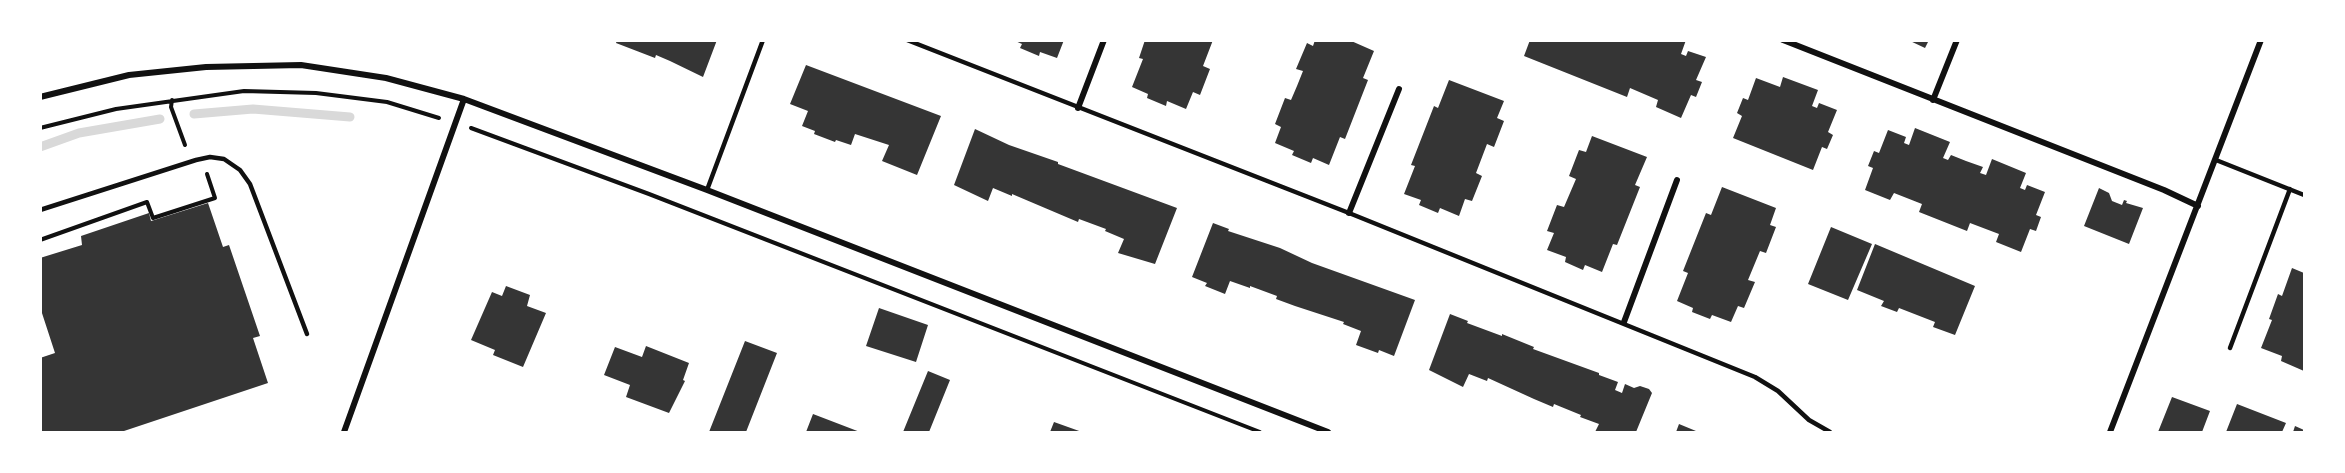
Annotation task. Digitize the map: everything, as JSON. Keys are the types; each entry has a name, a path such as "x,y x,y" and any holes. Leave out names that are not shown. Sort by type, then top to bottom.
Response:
{"street":[{"path":"1078,108 1104,40"},
{"path":"1783,40 2164,190 2198,206"},
{"path":"1933,100 1957,40"},
{"path":"2110,432 2261,40"},
{"path":"40,97 129,75 206,67 301,65 386,78 464,99 706,190 1328,432"},
{"path":"1350,213 1399,89"},
{"path":"344,432 464,99"},
{"path":"1624,322 1677,180"}],"lane":[{"path":"706,190 763,40"},
{"path":"907,40 1350,213 1755,376 1778,391 1809,420 1830,432"},
{"path":"40,210 196,160 210,157 224,159 240,170 250,184 307,334"},
{"path":"2216,160 2304,195"},
{"path":"2230,348 2290,189"}],"path":[{"path":"40,128 116,109 244,91 316,93 387,102 455,122 650,194 1260,432"},
{"path":"172,100 171,107 186,147"},
{"path":"40,240 147,202 153,218 215,198 206,173"}],"building":[{"path":"617,40 717,40 703,77 656,55 655,58 616,43"},
{"path":"1013,40 1064,40 1057,58 1040,52 1039,56 1020,48 1022,44"},
{"path":"1145,40 1213,40 1203,66 1210,69 1200,95 1193,92 1186,109 1167,101 1166,106 1147,98 1148,94 1132,87 1143,59 1139,58"},
{"path":"1315,40 1349,40 1374,51 1363,78 1368,80 1345,139 1340,137 1329,165 1313,158 1311,163 1292,155 1294,151 1275,143 1281,127 1275,124 1285,98 1291,100 1303,71 1296,69 1307,43 1313,46"},
{"path":"1530,40 1686,40 1681,54 1686,56 1688,51 1706,57 1696,80 1702,82 1696,97 1691,95 1681,118 1656,107 1658,100 1630,88 1627,97 1524,56"},
{"path":"1908,40 1929,40 1925,48"},
{"path":"806,65 941,116 917,175 882,161 889,145 855,134 851,145 836,140 835,142 814,134 815,131 802,126 808,111 790,104"},
{"path":"1783,77 1818,90 1812,106 1817,108 1819,103 1837,110 1828,132 1833,135 1827,149 1822,147 1813,170 1733,138 1742,116 1737,113 1743,98 1748,100 1756,78 1780,87"},
{"path":"1449,80 1504,101 1497,118 1504,121 1494,147 1487,144 1476,173 1482,176 1472,201 1465,199 1459,216 1440,208 1438,213 1419,205 1421,200 1404,194 1415,166 1411,165 1434,106 1438,108"},
{"path":"1915,128 1950,142 1943,158 1948,160 1951,155 1983,167 1980,173 1986,175 1992,159 2026,173 2020,188 2025,190 2027,185 2045,192 2036,215 2041,217 2036,231 2030,229 2021,252 1996,242 1999,234 1970,223 1967,231 1919,212 1922,204 1894,193 1890,200 1865,190 1873,168 1868,166 1874,151 1879,153 1888,130 1906,137 1904,143 1909,145"},
{"path":"975,129 1009,145 1177,208 1155,264 1118,253 1124,239 1105,231 1106,229 1079,219 1078,222 993,188 988,201 954,185"},
{"path":"1592,136 1647,157 1635,185 1640,187 1617,245 1613,244 1602,272 1585,265 1583,270 1565,262 1566,257 1547,250 1554,233 1547,231 1557,205 1564,207 1576,179 1569,176 1579,150 1586,152"},
{"path":"1722,187 1776,208 1770,225 1776,227 1766,253 1760,251 1748,280 1755,282 1744,308 1738,306 1731,322 1712,315 1710,319 1692,312 1693,308 1677,301 1688,273 1683,271 1706,213 1711,215"},
{"path":"2099,188 2109,193 2112,201 2122,205 2124,200 2127,201 2126,203 2143,208 2129,244 2084,226"},
{"path":"208,203 223,247 229,245 260,336 253,338 268,383 121,432 40,432 40,358 55,353 40,307 40,258 82,245 81,236 149,213 151,221"},
{"path":"1213,223 1229,229 1228,231 1280,248 1312,263 1415,300 1394,356 1356,345 1361,331 1343,324 1344,322 1276,299 1277,296 1250,286 1250,288 1230,281 1225,294 1205,286 1207,283 1192,277"},
{"path":"1831,227 1872,244 1848,300 1808,284"},
{"path":"1875,244 1975,286 1955,335 1933,327 1935,322 1899,308 1897,312 1881,306 1884,301 1857,290"},
{"path":"2292,268 2304,273 2304,371 2281,361 2282,356 2261,348 2272,320 2269,319 2278,294 2282,296"},
{"path":"506,286 530,295 527,306 546,313 523,367 493,355 495,350 471,340 492,292 502,296"},
{"path":"879,308 928,325 916,362 866,346"},
{"path":"1450,314 1468,321 1467,323 1502,336 1502,334 1534,347 1533,349 1599,373 1599,375 1618,382 1615,390 1622,393 1625,384 1634,388 1640,386 1649,389 1652,393 1636,432 1595,432 1599,424 1554,404 1553,407 1488,378 1487,381 1469,374 1463,387 1429,370"},
{"path":"745,341 777,353 746,432 709,432"},
{"path":"646,346 689,363 683,380 685,381 669,413 626,397 630,385 604,375 615,347 642,357"},
{"path":"928,371 950,380 929,432 903,432"},
{"path":"2172,397 2210,411 2202,432 2158,432"},
{"path":"2237,404 2286,423 2282,432 2226,432"},
{"path":"813,414 860,432 806,432"},
{"path":"1054,422 1082,432 1050,432"},
{"path":"1679,424 1696,431 1676,432"},
{"path":"2295,426 2304,430 2304,432 2293,432"}],"waterway":[{"path":"194,114 253,109 350,117"},
{"path":"40,147 79,133 160,119"}]}
